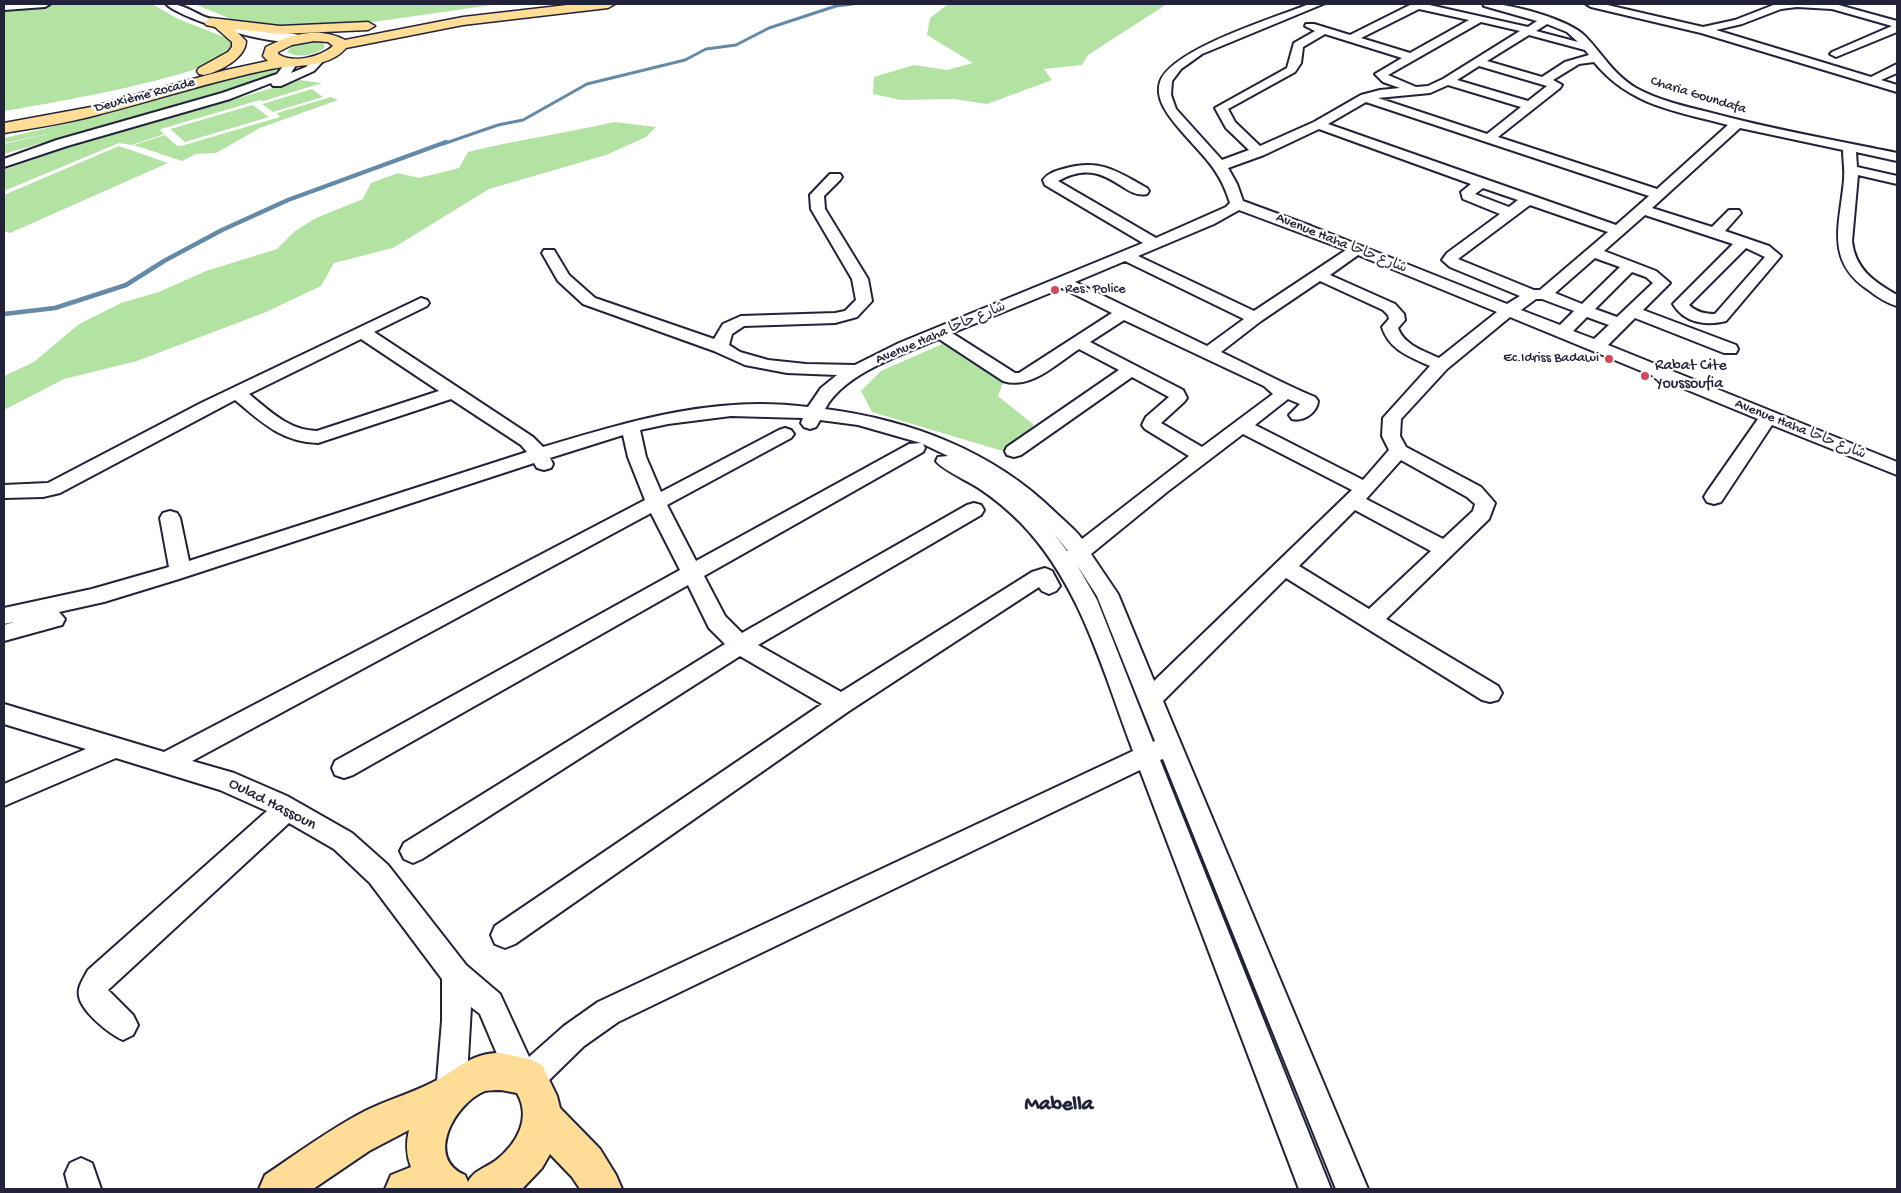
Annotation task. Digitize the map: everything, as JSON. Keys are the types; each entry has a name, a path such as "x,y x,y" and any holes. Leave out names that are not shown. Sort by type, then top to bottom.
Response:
{"highway":[{"path":"326,37 545,4"},
{"path":"320,58 335,52 340,45 415,29 480,18 608,4"},
{"path":"216,24 292,30 424,21"},
{"path":"199,73 228,58 240,48 240,41 216,24"},
{"path":"326,37 338,41 340,45"},
{"name":"Deuxième Rocade","path":"4,121 117,97 272,50 301,38 326,37"},
{"path":"272,50 273,59 289,62"},
{"name":"Deuxième Rocade","path":"4,128 150,97 244,69 320,58"},
{"path":"4,114 117,97"},
{"path":"4,133 33,127 62,117"}],"main road":[{"path":"431,1186 425,1146 429,1127 438,1109 452,1093 468,1081 485,1073 505,1072 525,1077 540,1101 542,1117 539,1135 530,1152 501,1187"},
{"path":"279,1189 317,1162 368,1130 411,1109 452,1093"},
{"path":"542,1117 586,1163 602,1189"}],"street":[{"path":"4,7 45,4"},
{"path":"171,4 216,24 253,35 301,38"},
{"path":"1237,204 1232,188 1220,166 1169,108 1164,95 1166,80 1171,70 1183,60 1198,52 1318,4"},
{"path":"1591,4 1704,30 1897,89"},
{"path":"1850,11 1867,4"},
{"path":"1352,38 1419,5 1477,20 1490,20 1594,53"},
{"name":"Charia Goundafa","path":"1498,5 1546,20 1576,33 1612,76 1644,96 1679,109 1736,124 1897,157"},
{"path":"1704,30 1738,22 1786,5 1820,5 1850,11 1897,26"},
{"path":"1285,18 1412,57"},
{"path":"1418,90 1387,80 1381,76 1384,72 1477,20"},
{"path":"1220,166 1258,152 1318,125 1366,98 1380,94 1430,89 1447,81 1546,20"},
{"path":"1836,54 1857,47 1897,26"},
{"path":"1258,152 1231,124 1220,108 1291,70 1295,62 1298,45 1324,30"},
{"path":"253,35 272,50"},
{"path":"1544,81 1572,61 1594,53"},
{"path":"226,96 249,92 289,79 310,68 320,58"},
{"path":"5,161 226,96 282,76 286,72 289,62"},
{"path":"1478,62 1544,81 1555,86 1489,138"},
{"path":"1876,78 1890,73 1897,66"},
{"path":"1447,81 1529,105"},
{"path":"1366,98 1658,194"},
{"path":"1371,620 1482,514 1485,503 1474,492 1399,451 1391,436 1392,418 1441,365 1508,311 1538,294 1593,252 1736,124"},
{"path":"1318,125 1618,231"},
{"path":"1848,147 1851,169 1846,242 1848,259 1858,274 1875,289 1897,302"},
{"path":"1142,191 1102,169 1094,167 1080,167 1053,180 1159,241"},
{"path":"1851,169 1897,180"},
{"path":"720,347 722,334 730,326 741,321 780,318 834,318 852,314 864,300 860,279 818,209 817,195 835,177"},
{"path":"1481,183 1468,192 1468,196 1510,213"},
{"path":"1528,200 1452,256 1450,260 1455,264 1620,324"},
{"name":"Avenue Haha شارع حاحا","path":"812,418 835,384 859,370 905,347 1224,214 1237,204 1306,229 1598,346 1897,469"},
{"path":"1642,209 1743,242 1768,251 1774,256 1720,318 1706,319 1683,310 1681,304 1743,242"},
{"path":"1714,233 1734,213"},
{"path":"1208,354 1255,318 1356,250"},
{"path":"1593,252 1656,277 1662,283 1598,346"},
{"path":"549,253 563,278 588,301 720,347 750,362 808,369 859,370"},
{"path":"1124,255 1255,318"},
{"path":"1562,332 1630,266"},
{"path":"1318,275 1389,306 1396,314 1397,320 1390,328 1394,336 1404,346 1441,365"},
{"path":"1063,282 1123,313 1270,382 1281,390 1309,401 1310,405 1298,415"},
{"path":"4,491 53,488 237,392 421,303"},
{"path":"1633,312 1730,349"},
{"path":"941,333 1015,379 1024,378 1123,313"},
{"path":"362,332 527,441 541,460"},
{"path":"1078,342 1178,396 1176,400 1152,420 1151,425 1202,455"},
{"path":"1014,451 1130,370"},
{"path":"1074,557 1202,455 1280,397 1282,394 1281,390"},
{"path":"237,392 280,428 305,438 318,437 454,392"},
{"path":"1714,496 1768,417"},
{"path":"812,418 916,448 950,463 982,481 1012,503 1041,531 1074,557 1108,594 1150,699 1158,750 1315,1189"},
{"path":"4,633 153,592 352,521 631,433 706,424 812,418 861,419 907,430 950,447 990,468 1027,494 1056,520 1074,557 1086,600 1158,750 1352,1189"},
{"path":"1241,425 1445,549"},
{"path":"631,433 637,456 656,503 717,622 740,645 841,704"},
{"path":"167,762 785,434"},
{"path":"344,768 916,448"},
{"path":"1150,699 1359,495 1399,451"},
{"path":"412,851 740,645 974,510"},
{"path":"170,518 180,570"},
{"path":"4,616 101,594 352,521"},
{"path":"1284,567 1490,693"},
{"path":"505,935 841,704 1039,577 1045,576 1049,586"},
{"name":"Oulad Hassoun","path":"4,714 225,781 278,804 343,841 379,874 456,974 490,1004 525,1077"},
{"path":"4,795 116,748"},
{"path":"525,1077 574,1036 608,1012 1158,750"},
{"path":"123,1025 93,997 93,989 98,980 286,810"},
{"path":"452,1093 457,1021 456,974"}],"green space":[{"path":"53,4 152,4 178,19 227,38 232,48 222,58 165,78 88,96 4,111 4,12"},
{"path":"194,4 492,5 359,24 274,27 236,21"},
{"path":"948,4 1167,4 1088,55 1082,65 1044,69 1052,80 987,104 953,99 901,100 873,94 874,77 914,65 947,70 973,63 927,35 930,18"},
{"path":"309,42 323,43 325,47 317,52 301,56 287,52 292,46"},
{"path":"277,69 274,74 268,78 4,154 4,144 57,132 4,143 4,138 107,114 255,71"},
{"path":"300,80 322,83 161,129 164,134 132,145 119,143 4,191 4,170 9,168 63,149"},
{"path":"312,89 323,97 273,112 262,104"},
{"path":"331,97 338,100 260,128 216,153 196,154 182,161 134,145 165,135 177,146 181,146 280,117 277,113"},
{"path":"253,105 269,117 185,142 170,129"},
{"path":"614,122 656,127 646,137 606,155 489,189 393,248 334,263 321,286 266,312 137,361 64,379 4,410 4,376 34,362 79,324 121,303 159,292 206,271 277,249 295,231 316,218 363,199 371,183 398,173 419,178 459,168 468,152"},
{"path":"119,146 168,163 10,233 4,231 4,195"},
{"path":"949,341 1005,377 998,396 1034,425 1006,452 872,412 861,391 881,371"}],"waterway":[{"path":"443,144 498,125 523,120 587,84 685,60 706,49 736,45 769,28 836,6 853,4"},
{"path":"4,314 55,308 126,285 164,261 222,230 288,200 446,142"}],"place":[{"name":"Res. Police","path":"1055,290"},
{"name":"Ec.Idriss Badawi","path":"1609,359"},
{"name":"Rabat Cite Youssoufia","path":"1645,376"}],"district":[{"name":"Mabella","path":"1059,1106"}]}
